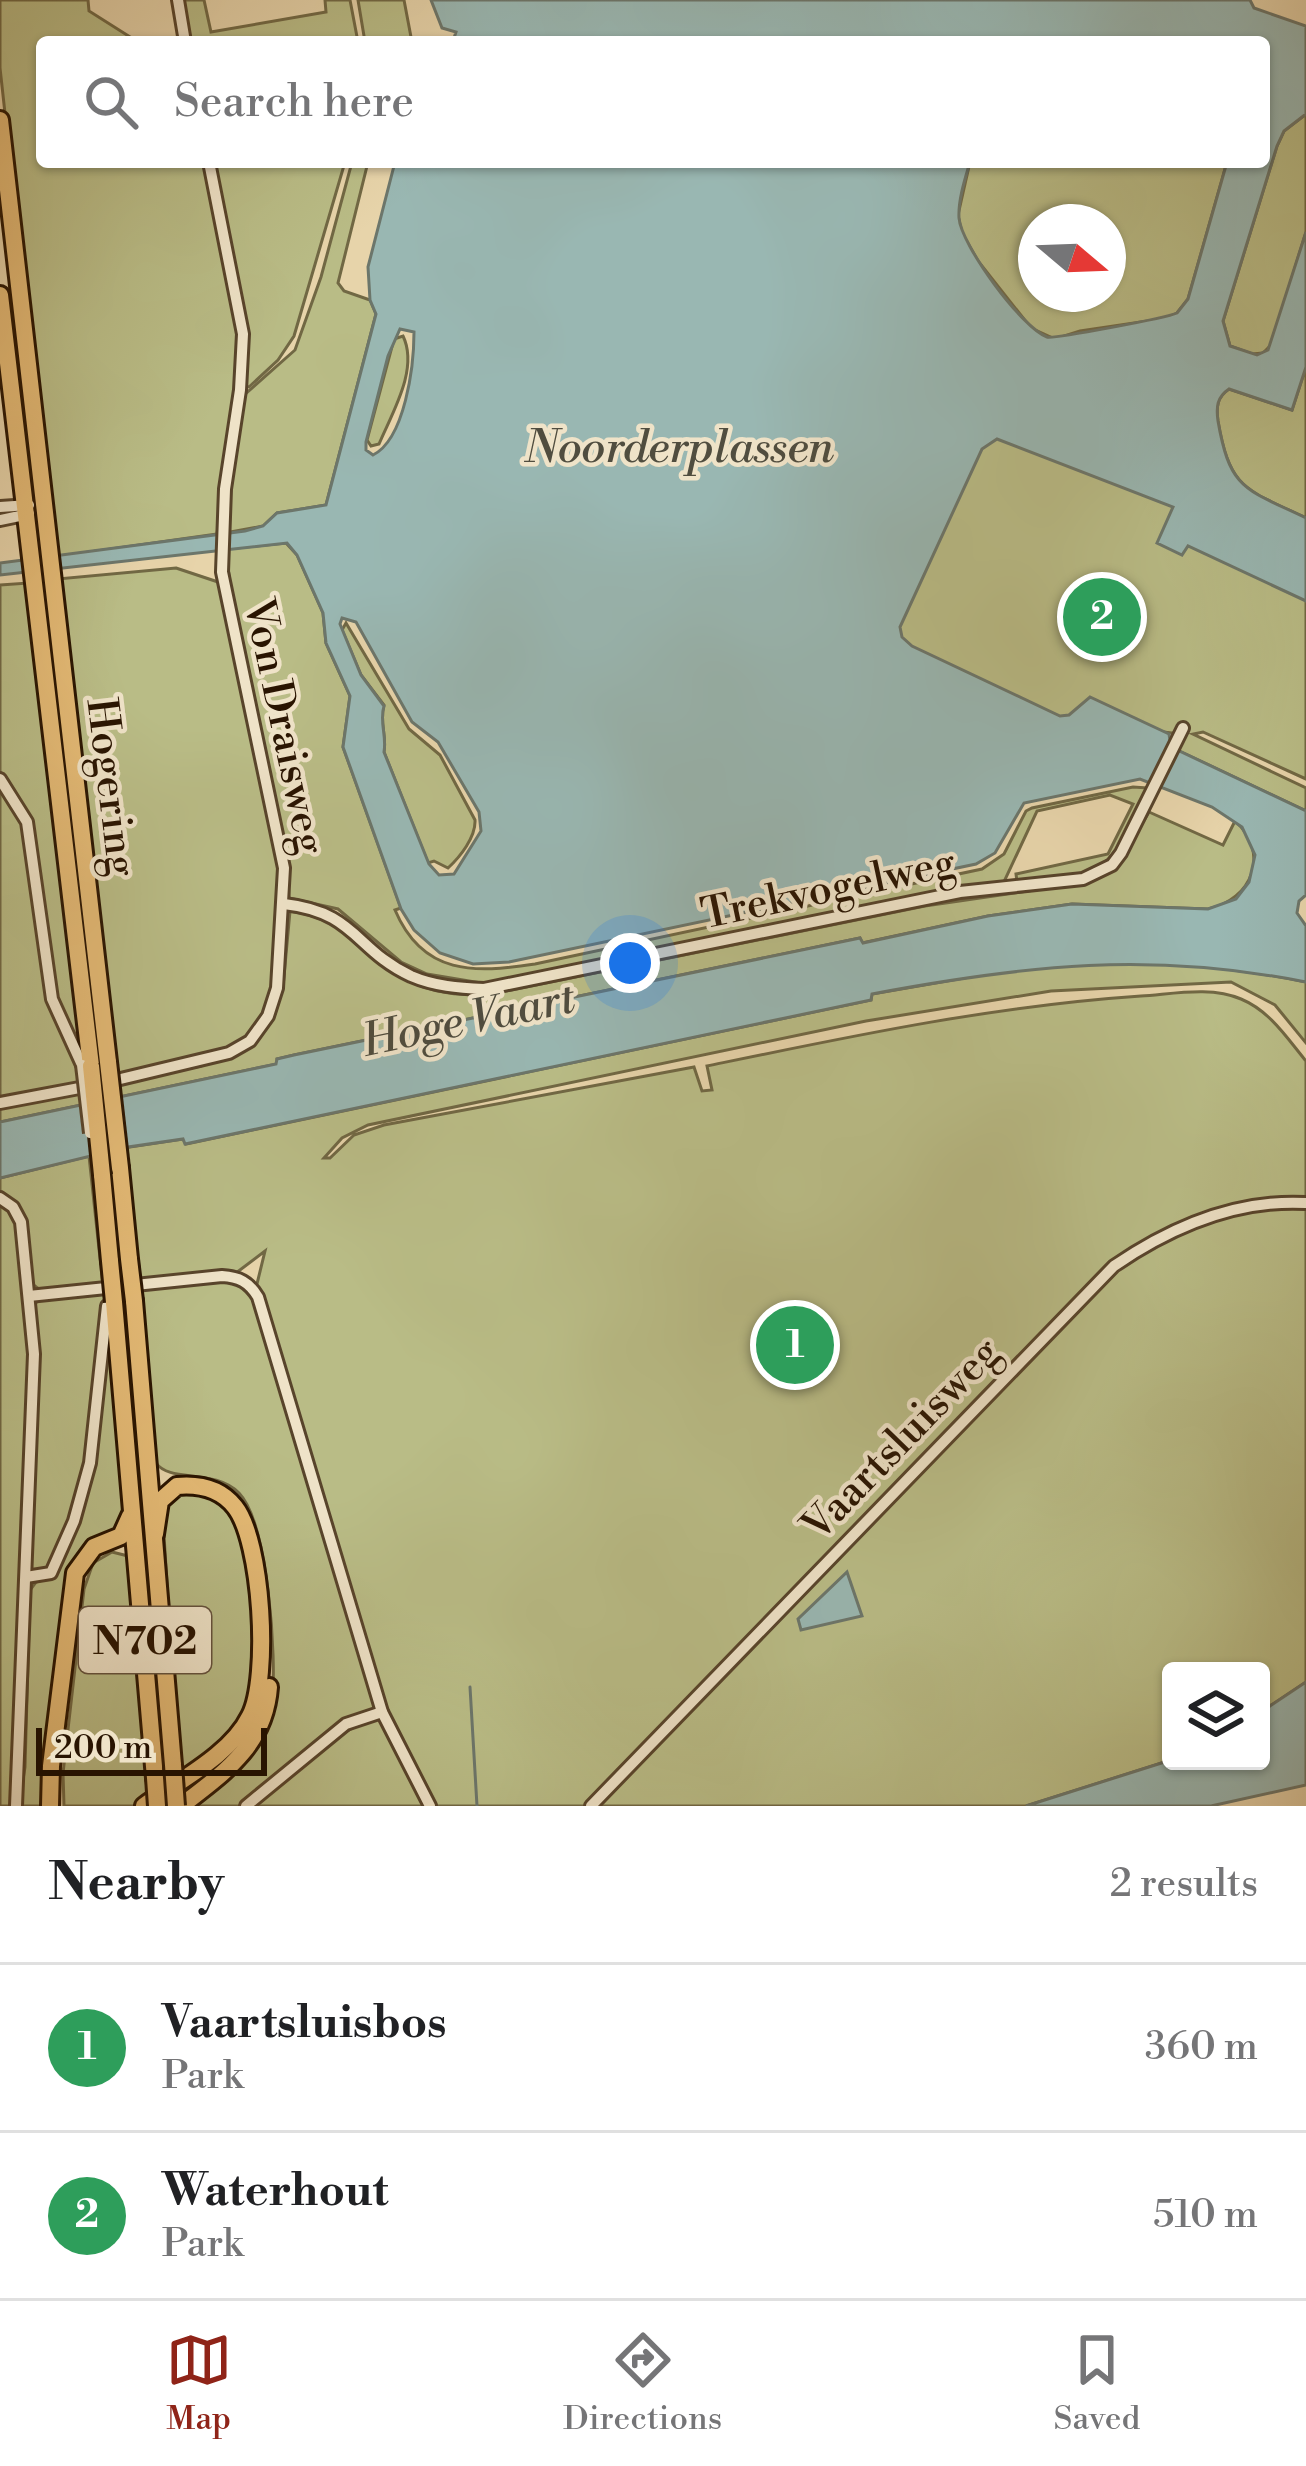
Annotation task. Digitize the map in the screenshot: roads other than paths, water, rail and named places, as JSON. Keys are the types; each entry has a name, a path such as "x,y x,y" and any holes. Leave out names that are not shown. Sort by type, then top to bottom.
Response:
{"highway":[{"name":"Hogering","path":"0,120 31,510"},
{"name":"Hogering","path":"0,295 39,548 94,1064 98,1176 114,1261 134,1301 155,1534"},
{"name":"Hogering","path":"94,1064 120,1168 111,1302 133,1503"},
{"path":"149,1465 165,1477 212,1480 238,1497 257,1534 265,1597 268,1689 260,1727 239,1760 179,1806"},
{"path":"145,1806 237,1736 251,1715 260,1682 253,1558 237,1509 209,1488 176,1486 160,1501 155,1534"},
{"path":"50,1806 75,1573 94,1547 122,1536 133,1503"},
{"name":"N702","path":"133,1503 157,1806"},
{"name":"N702","path":"155,1534 179,1806"},
{"path":"60,1806 84,1576 93,1560 110,1550 124,1549 137,1557"}],"street":[{"path":"178,0 184,36"},
{"name":"Von Draisweg","path":"0,1103 230,1053 250,1041 268,1016 278,988 284,868 224,586 222,527 243,334 210,168"},
{"path":"0,507 31,510"},
{"path":"0,520 31,510"},
{"name":"Trekvogelweg","path":"284,904 316,908 336,917 387,962 410,975 435,984 484,989 960,892 1083,879 1112,865 1121,853 1183,728"},
{"path":"0,779 27,822 52,999 94,1064"},
{"path":"0,1198 20,1216 34,1354 16,1806"},
{"name":"Vaartsluisweg","path":"591,1806 1114,1266 1149,1242 1208,1217 1241,1208 1306,1203"},
{"path":"28,1296 223,1276 250,1286 382,1712 430,1806"},
{"path":"26,1577 44,1577 54,1569 84,1489 111,1302"},
{"path":"246,1806 346,1724 382,1712"}],"water":[{"name":"Noorderplassen","path":"431,0 1250,0 1254,8 1306,26 1306,114 1284,131 1277,146 1223,321 1230,346 1257,355 1268,350 1306,232 1306,367 1292,410 1229,389 1217,411 1235,475 1255,493 1306,518 1306,601 1188,546 1182,555 1157,543 1173,507 997,439 982,449 900,627 902,637 912,646 1060,716 1069,715 1090,697 1169,734 1171,747 1306,811 1306,895 1297,913 1306,926 1306,982 1249,972 1141,965 983,976 872,994 871,1000 185,1144 183,1139 128,1147 0,1178 0,1122 276,1064 277,1059 294,1055 860,938 863,943 988,916 1072,904 1208,909 1236,899 1249,882 1255,855 1242,827 1212,807 1140,779 1024,803 995,853 976,864 509,962 473,964 440,953 414,930 401,909 343,747 350,696 326,643 323,613 287,543 0,575 0,563 245,531 263,526 277,513 326,505 376,314 368,267 393,168 969,168 960,204 962,230 1009,303 1047,337 1177,313 1188,299 1225,168 1270,168 1270,36 455,36 456,32 442,28","holes":["400,329 414,332 406,400 393,434 373,455 366,450 366,442 388,356","342,618 356,622 412,722 438,742 479,812 481,831 454,874 439,875 429,864 384,752 384,706 361,675 340,624"]},
{"path":"847,1572 862,1616 801,1630 798,1619"},
{"path":"1306,1682 1306,1785 1211,1806 1026,1806 1162,1763 1162,1770 1270,1770 1270,1706"}],"waterway":[{"path":"470,1687 477,1806"}],"place":[{"name":"Waterhout","path":"1102,617"},
{"name":"Vaartsluisbos","path":"795,1345"}],"water label":[{"name":"Hoge Vaart","path":"468,1018"}]}
